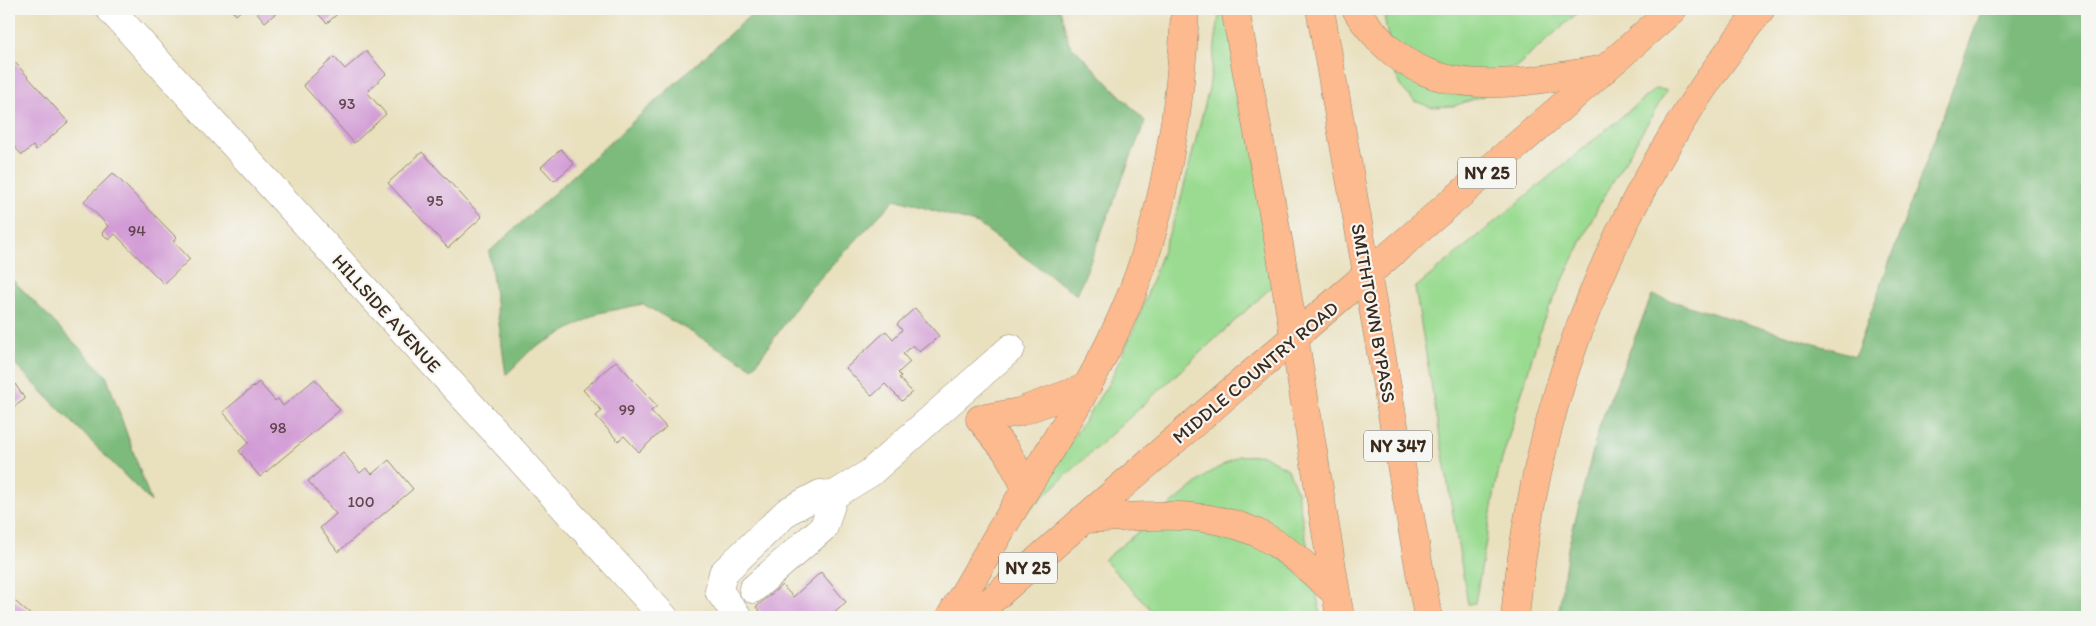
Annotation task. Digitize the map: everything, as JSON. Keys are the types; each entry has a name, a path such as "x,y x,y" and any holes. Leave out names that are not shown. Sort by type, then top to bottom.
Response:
{"main road":[{"path":"950,617 1087,387 1130,297 1143,260 1159,202 1177,110 1185,9"},
{"path":"1235,9 1294,338 1338,605"},
{"name":"SMITHTOWN BYPASS","path":"1320,9 1428,617"},
{"path":"1356,9 1369,28 1390,50 1417,67 1449,81 1485,84 1503,83 1605,69"},
{"name":"MIDDLE COUNTRY ROAD","path":"973,617 1082,519 1368,275 1673,9"},
{"path":"1515,617 1526,526 1541,449 1575,336 1593,291 1620,231 1671,136 1705,83 1761,9"},
{"path":"1026,488 1007,452 980,419 1019,412 1087,387"},
{"path":"1082,519 1177,516 1202,518 1240,526 1264,536 1284,550 1338,605"}],"street":[{"name":"HILLSIDE AVENUE","path":"110,9 664,617"},
{"path":"738,617 719,591 723,573 788,511 820,494 834,495 870,473 1011,348"},
{"path":"939,411 980,419"},
{"path":"753,589 824,527 834,495"}],"green space":[{"path":"757,9 1060,9 1069,43 1145,121 1077,295 978,224 895,199 807,292 753,368 643,304 599,313 531,350 506,375 489,252"},
{"path":"1220,9 1230,9 1276,283 1022,516 1109,383 1137,322 1179,206 1209,88"},
{"path":"1383,9 1582,9 1483,96 1454,106 1431,107 1414,101 1400,86 1393,67"},
{"path":"1982,9 2087,9 2087,617 1558,617 1568,548 1600,424 1652,295 1855,356"},
{"path":"1655,89 1667,90 1598,207 1542,324 1498,473 1475,603 1468,604 1415,288"},
{"path":"9,276 106,375 151,502 9,358"},
{"path":"1263,455 1288,469 1297,492 1321,617 1158,617 1104,560 1208,474 1238,456"}],"building":[{"path":"231,9 243,9 236,15"},
{"path":"254,9 281,9 265,22"},
{"path":"313,9 343,9 327,23"},
{"path":"366,51 386,74 367,92 386,114 354,143 303,85 334,57 345,69"},
{"path":"12,59 68,122 36,150 33,146 22,155 9,141 9,62"},
{"path":"561,149 574,164 554,181 541,167"},
{"path":"422,152 482,217 448,248 388,183"},
{"path":"113,173 177,238 173,241 190,259 164,284 115,234 109,240 102,233 108,226 84,201"},
{"path":"915,308 939,336 920,352 913,345 903,354 910,362 898,373 901,376 899,378 912,392 902,401 885,384 872,396 846,368 886,331 893,339 902,330 897,324"},
{"path":"616,361 657,406 651,411 666,427 639,452 624,436 618,441 596,416 602,411 583,390"},
{"path":"315,379 340,410 260,477 239,451 249,442 223,412 259,382 275,401 278,399 283,406"},
{"path":"13,381 25,399 11,409 9,406 9,383"},
{"path":"343,452 360,473 366,468 372,474 389,460 413,489 338,552 320,528 336,514 308,481"},
{"path":"821,572 846,602 828,617 765,617 756,607 782,585 793,597"},
{"path":"9,588 13,592 9,596"},
{"path":"9,596 33,617 9,617"}]}
